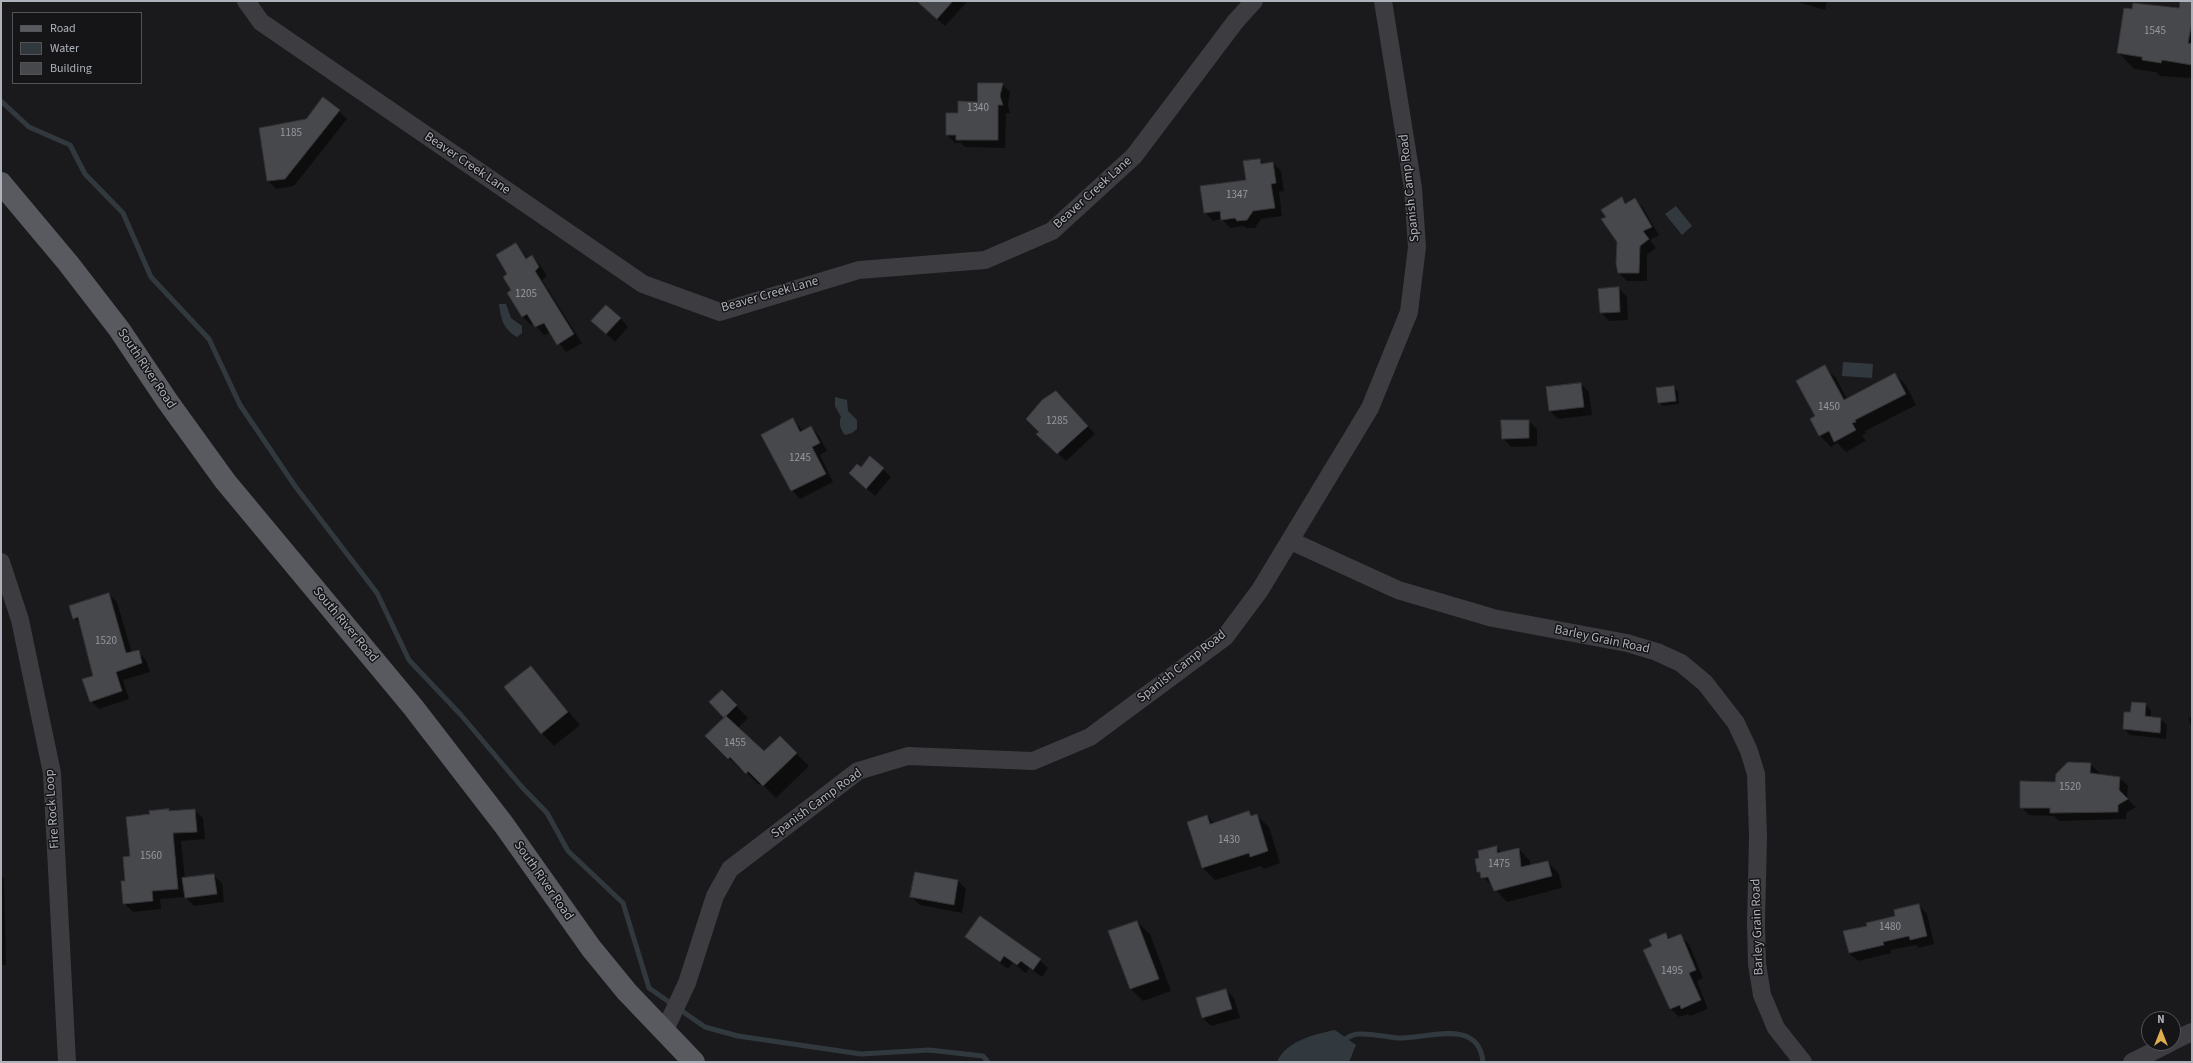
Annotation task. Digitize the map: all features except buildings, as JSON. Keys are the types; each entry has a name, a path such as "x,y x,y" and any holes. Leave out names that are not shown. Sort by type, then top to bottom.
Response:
{"main road":[{"name":"South River Road","path":"1,183 68,263 119,329 168,402 225,480 413,707 504,825 591,948 627,992 694,1062"}],"street":[{"name":"Beaver Creek Lane","path":"246,1 261,22 643,284 720,312 859,270 984,260 1052,231 1134,156 1235,22 1254,1"},
{"name":"Spanish Camp Road","path":"664,1032 687,983 715,896 730,869 858,771 908,756 1033,761 1090,737 1225,637 1260,590 1292,541 1329,473 1370,408 1409,312 1417,247 1413,188 1383,1"},
{"name":"Barley Grain Road","path":"1292,541 1398,590 1493,618 1628,643 1657,652 1681,663 1705,683 1736,723 1749,751 1756,774 1758,837 1756,923 1757,964 1762,995 1776,1028 1803,1062"},
{"name":"Fire Rock Loop","path":"1,562 20,620 52,773 67,1062"},
{"path":"2181,1038 2192,1032"},
{"path":"2132,1062 2154,1051"}],"water":[{"path":"1676,206 1692,226 1682,235 1665,214"},
{"path":"499,304 506,304 511,318 522,326 522,333 517,337 506,327"},
{"path":"1843,362 1873,364 1872,378 1842,376"},
{"path":"835,397 847,400 848,411 857,420 857,429 852,433 845,435 841,429 841,417 835,406"},
{"path":"1335,1030 1356,1045 1349,1062 1277,1062 1281,1055 1294,1044 1310,1036"}],"waterway":[{"path":"1,101 29,127 70,145 85,174 123,213 151,277 209,339 240,405 295,486 377,593 409,660 461,715 521,786 547,813 568,851 623,903 649,988 705,1027 738,1036 861,1054 929,1050 983,1056 988,1062"},
{"path":"1341,1041 1356,1034 1398,1038 1436,1034 1462,1035 1472,1039 1479,1048 1483,1062"}]}
